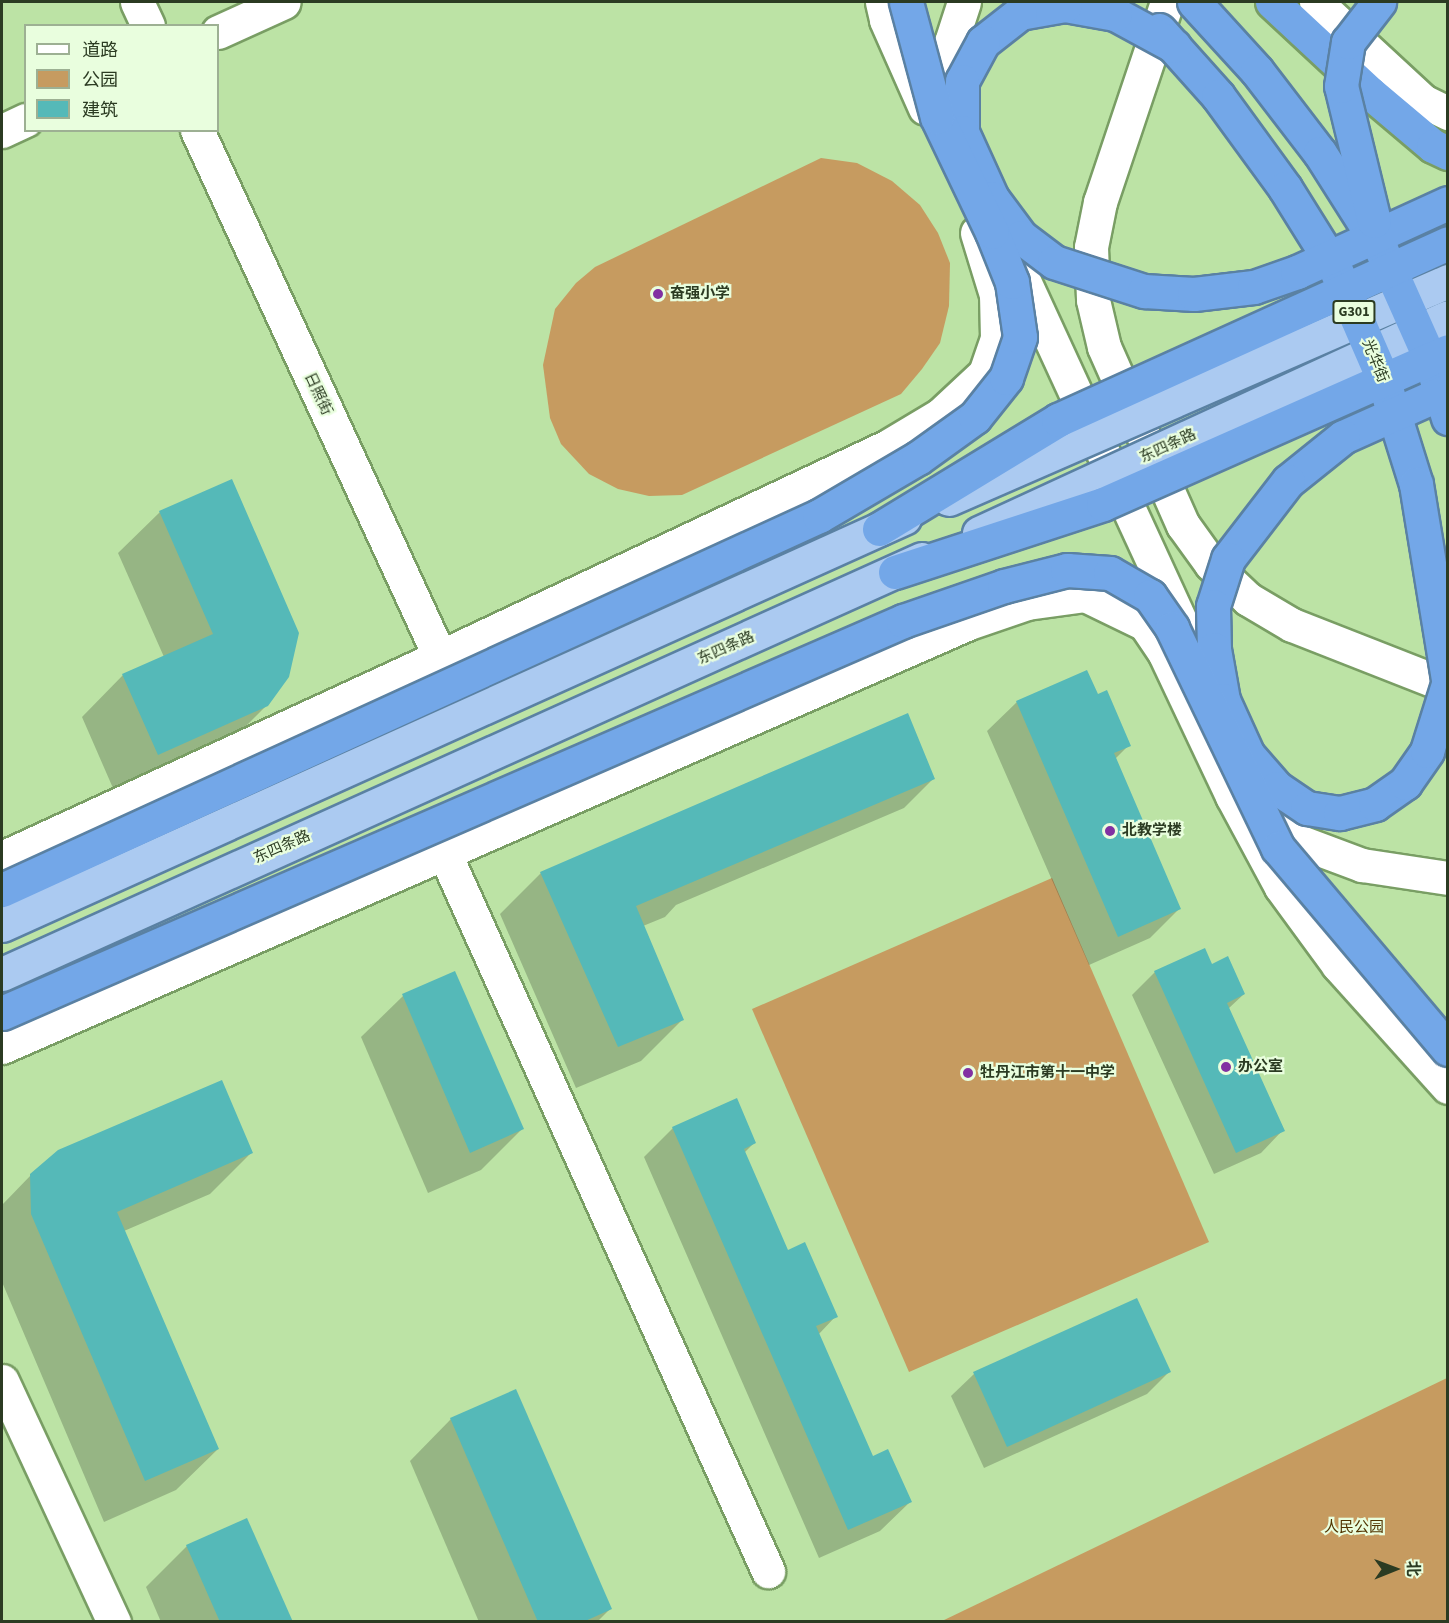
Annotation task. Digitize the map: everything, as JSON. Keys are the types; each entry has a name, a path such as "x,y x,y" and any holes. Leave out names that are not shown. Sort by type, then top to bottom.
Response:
{"highway":[{"path":"2,890 819,516 918,458 975,417 1006,378 1020,338 1012,282 938,117 906,2"},
{"name":"光华街","path":"1133,2 1218,96 1285,188 1335,268 1374,358 1416,484 1448,683"},
{"path":"1194,2 1257,70 1320,153 1381,249 1439,355 1448,390 1343,437 1288,481 1228,559 1213,606 1214,649 1223,700 1248,755 1276,788 1306,808 1340,813 1375,804 1405,783 1427,751 1448,683"},
{"path":"1272,2 1370,93 1433,146 1448,153"},
{"path":"1379,2 1348,42 1341,86 1381,249"},
{"path":"1174,46 1115,14 1065,5 1020,13 983,42 962,81 962,132 992,198 1021,237 1054,262 1144,291 1194,294 1254,287 1297,272 1448,203"},
{"path":"879,529 1058,420 1448,243"},
{"path":"1439,355 1448,418"},
{"path":"895,572 1103,504 1439,355"},
{"path":"2,1013 903,621 1004,586 1067,570 1110,573 1150,596 1172,628 1278,848 1448,1049"}],"main road":[{"path":"2,925 879,529 1448,280"},
{"name":"东四条路","path":"2,974 895,572 1448,317"}],"street":[{"path":"137,2 147,24"},
{"path":"219,32 284,2"},
{"path":"2,858 440,657 890,445 962,398 985,373 997,338 996,295 988,259 947,158 886,20 882,2"},
{"path":"947,158 941,100 951,42 964,2"},
{"path":"1167,2 1100,202 1091,247 1093,300 1104,347 1183,525 1211,564 1248,599 1292,625 1448,683"},
{"path":"1316,2 1423,100 1448,113"},
{"path":"941,100 1275,826"},
{"path":"2,131 24,121"},
{"name":"日照街","path":"197,132 440,657"},
{"path":"2,1047 969,623 1027,603 1085,595 1145,624 1166,654 1232,796 1281,887 1338,964 1448,1087"},
{"path":"1232,796 1295,840 1362,865 1448,878"},
{"path":"444,852 768,1571"},
{"path":"2,1381 114,1622"}],"green space":[{"path":"821,158 857,163 892,181 920,205 938,233 950,263 949,306 940,343 922,369 901,394 682,495 649,496 618,489 589,474 561,444 550,418 543,365 555,309 576,283 595,267"},
{"path":"1052,878 1209,1242 909,1372 752,1009"},
{"name":"人民公园","path":"1447,1378 1447,1621 942,1621"}],"building":[{"path":"232,479 299,633 289,677 268,706 158,755 122,674 213,634 159,511"},
{"name":"北教学楼","path":"1087,670 1098,694 1107,690 1131,746 1114,753 1181,909 1118,937 1016,701"},
{"path":"908,713 935,779 636,906 684,1020 618,1047 540,872"},
{"name":"办公室","path":"1205,948 1212,964 1228,956 1245,994 1227,1003 1285,1131 1236,1153 1154,971"},
{"path":"455,971 524,1129 470,1153 402,994"},
{"path":"222,1080 253,1153 117,1212 219,1449 145,1481 31,1214 30,1174 58,1150"},
{"path":"737,1098 756,1143 744,1149 788,1250 805,1242 838,1317 816,1326 873,1456 888,1449 912,1502 848,1530 672,1127"},
{"path":"1137,1298 1171,1372 1007,1447 973,1372"},
{"path":"516,1389 612,1609 583,1622 538,1622 450,1418"},
{"path":"247,1518 293,1622 220,1622 186,1545"}],"place":[{"name":"奋强小学","path":"658,294"},
{"name":"北教学楼","path":"1110,831"},
{"name":"办公室","path":"1226,1067"},
{"name":"牡丹江市第十一中学","path":"968,1073"}]}
